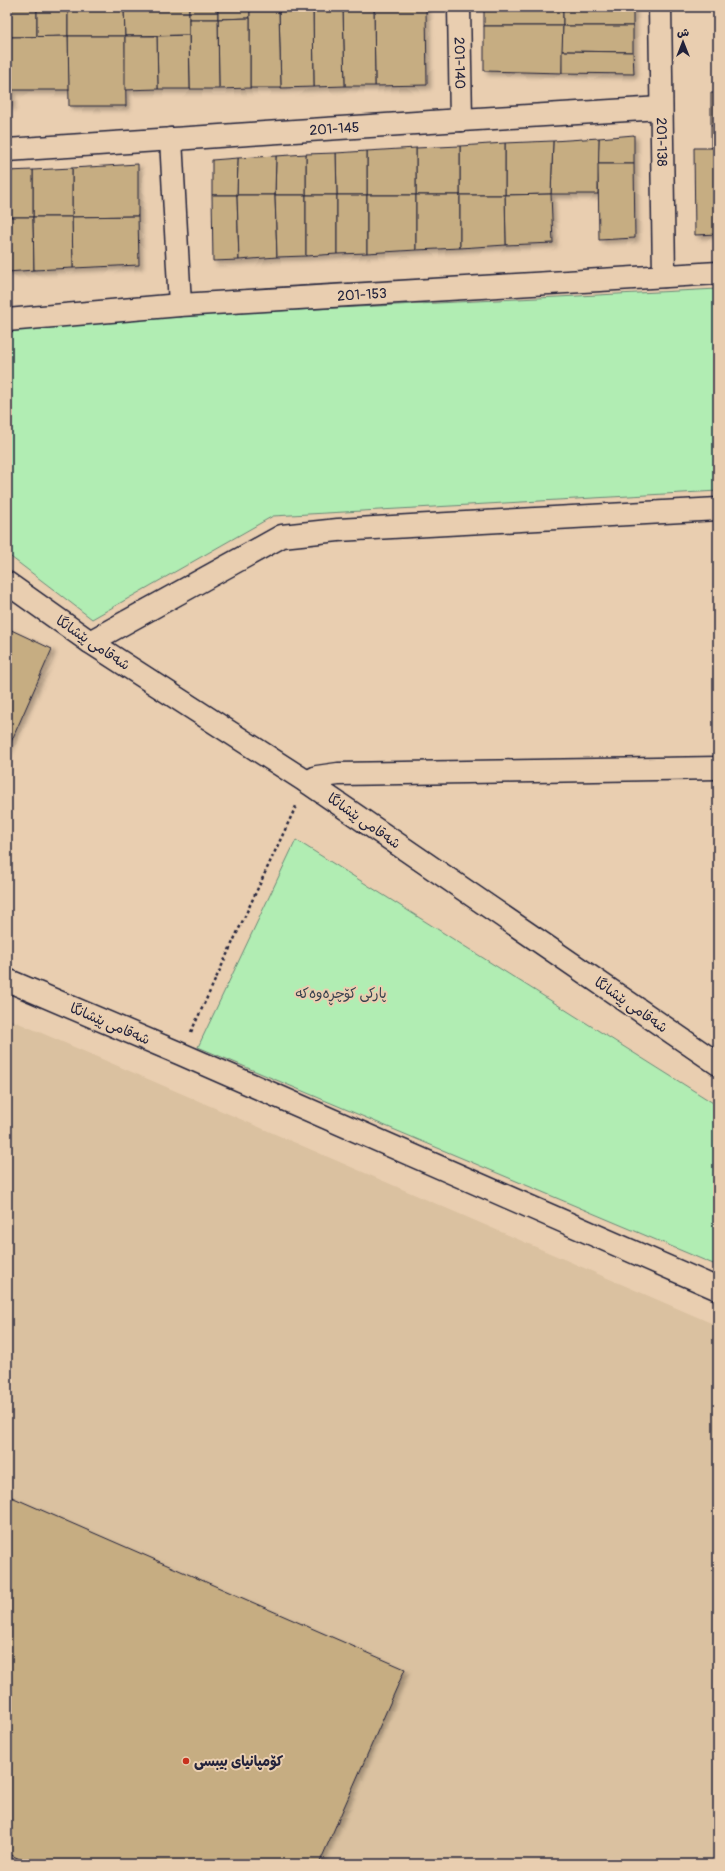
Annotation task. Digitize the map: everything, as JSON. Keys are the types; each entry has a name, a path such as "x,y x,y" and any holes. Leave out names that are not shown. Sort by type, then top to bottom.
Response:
{"street":[{"name":"201-140","path":"459,7 461,120"},
{"name":"201-138","path":"660,7 664,276"},
{"name":"201-145","path":"7,150 661,108"},
{"path":"172,139 180,305"},
{"name":"201-153","path":"7,320 180,305 718,273"},
{"path":"90,642 282,536 346,529 718,509"},
{"name":"شەقامی پێشانگا","path":"7,583 90,642 307,782 718,1064"},
{"path":"307,782 317,777 338,774 718,768"},
{"name":"شەقامی پێشانگا","path":"7,980 181,1054 718,1289"}],"path":[{"path":"181,1054 307,782"}],"shaded area":[{"path":"7,1018 718,1326 718,1864 7,1864"}],"green space":[{"path":"718,289 718,491 273,516 92,619 7,554 7,330 177,316"},
{"name":"پارکی کۆچڕەوەکە","path":"296,840 718,1106 718,1266 198,1047"}],"building":[{"path":"7,7 10,7 10,37 7,37"},
{"path":"10,7 37,7 37,37 10,37"},
{"path":"37,7 68,7 68,36 37,37"},
{"path":"68,7 124,7 125,36 68,36"},
{"path":"124,7 189,7 189,35 125,36"},
{"path":"189,7 218,7 218,19 189,19"},
{"path":"218,7 250,7 250,18 218,19"},
{"path":"250,7 279,7 279,11 250,11"},
{"path":"279,7 313,7 313,10 279,11"},
{"path":"313,7 374,7 374,9 313,10"},
{"path":"374,7 426,7 426,8 374,9"},
{"path":"484,7 563,7 563,26 484,26"},
{"path":"563,7 633,7 633,26 563,26"},
{"path":"426,8 427,85 375,86 374,9"},
{"path":"374,9 375,86 345,86 343,10"},
{"path":"313,10 343,10 345,86 314,87"},
{"path":"313,10 314,87 281,88 279,11"},
{"path":"250,11 279,11 281,88 250,88"},
{"path":"250,18 250,88 219,89 218,19"},
{"path":"189,19 218,19 219,89 190,89"},
{"path":"484,26 563,26 562,73 484,71"},
{"path":"563,26 633,26 633,52 562,51"},
{"path":"189,35 190,89 158,89 157,36"},
{"path":"68,36 125,36 126,106 69,106"},
{"path":"68,36 69,90 11,90 10,37"},
{"path":"125,36 157,36 158,89 125,90"},
{"path":"7,37 10,37 11,106 7,106"},
{"path":"562,51 633,52 634,74 562,73"},
{"path":"711,93 718,93 718,125 711,125"},
{"path":"711,125 718,125 718,148 711,148"},
{"path":"634,135 634,164 598,164 599,138"},
{"path":"599,138 598,194 551,194 553,141"},
{"path":"553,141 551,194 505,195 505,143"},
{"path":"505,143 505,195 460,195 460,146"},
{"path":"460,146 460,195 416,195 416,148"},
{"path":"416,148 416,195 367,195 367,151"},
{"path":"694,148 718,148 718,234 695,235"},
{"path":"367,151 367,195 337,195 336,153"},
{"path":"336,153 337,195 306,195 306,154"},
{"path":"306,154 306,195 275,195 276,156"},
{"path":"276,156 275,195 237,195 238,158"},
{"path":"238,158 237,195 212,195 212,160"},
{"path":"138,164 138,216 72,217 72,168"},
{"path":"598,164 634,164 635,238 599,240"},
{"path":"72,168 72,217 33,217 33,170"},
{"path":"33,170 33,217 7,217 7,171"},
{"path":"551,194 553,243 506,245 505,195"},
{"path":"212,195 237,195 239,260 213,261"},
{"path":"237,195 275,195 277,257 239,260"},
{"path":"275,195 306,195 306,256 277,257"},
{"path":"306,195 337,195 337,254 306,256"},
{"path":"337,195 367,195 367,253 337,254"},
{"path":"367,195 416,195 416,250 367,253"},
{"path":"416,195 460,195 460,248 416,250"},
{"path":"460,195 505,195 506,245 460,248"},
{"path":"138,216 139,265 73,268 72,217"},
{"path":"7,217 33,217 34,270 7,272"},
{"path":"33,217 72,217 73,268 34,270"},
{"path":"7,628 52,649 7,751"},
{"name":"كۆمپانیای بیبسی","path":"7,1495 405,1669 319,1864 30,1864 7,1853"}],"place":[{"name":"كۆمپانیای بیبسی","path":"186,1761"}]}
